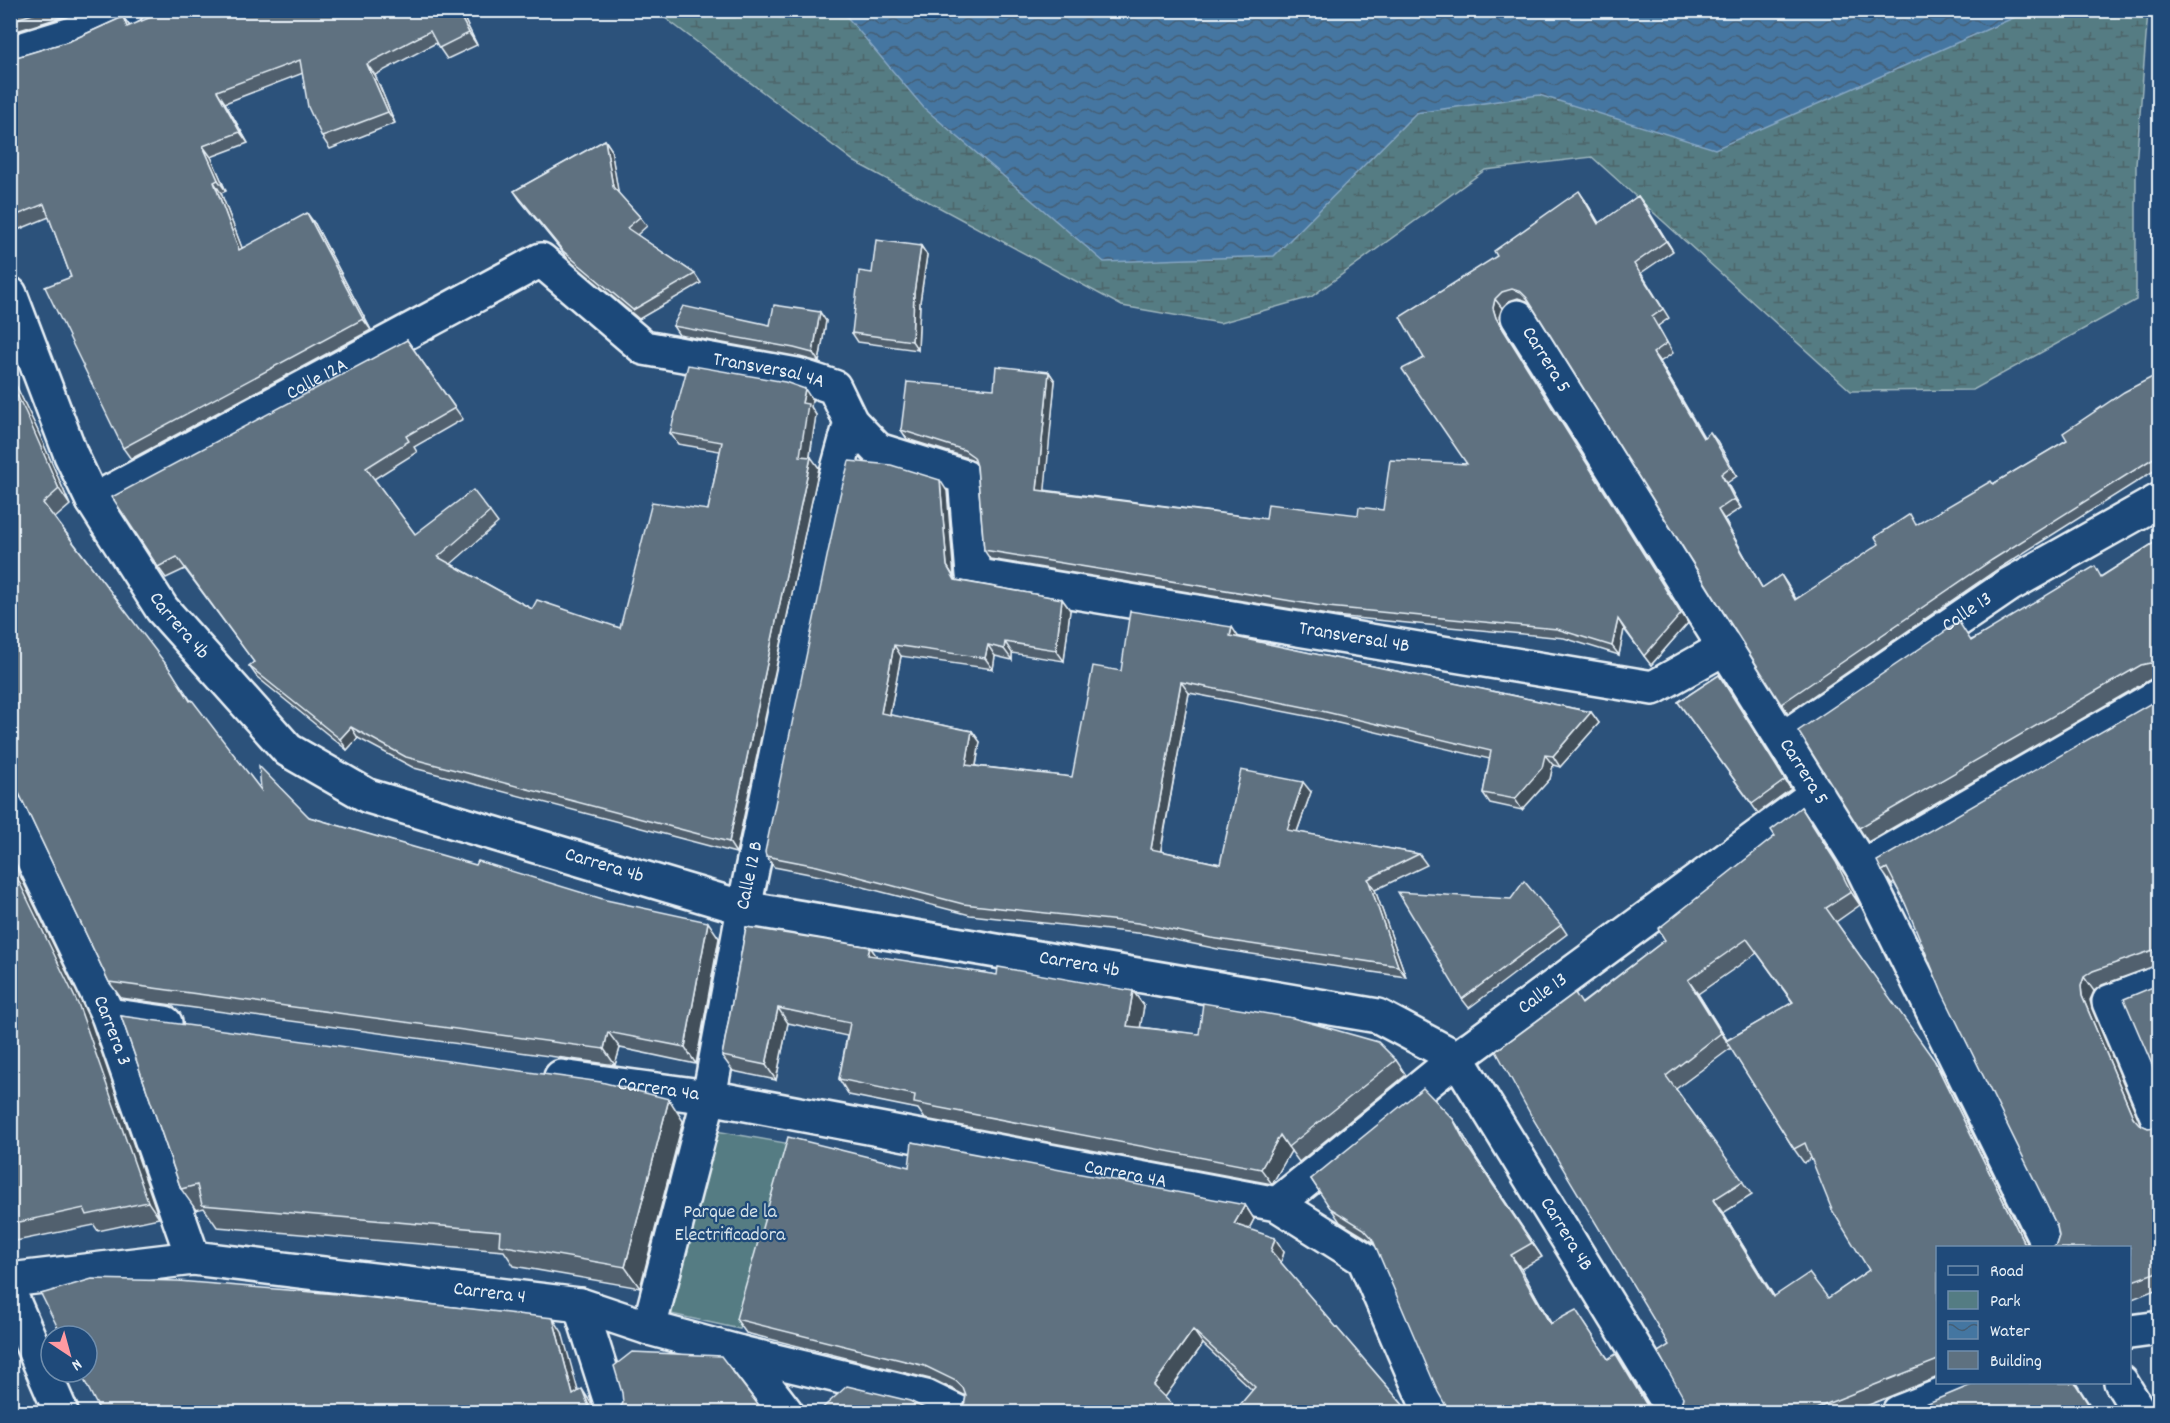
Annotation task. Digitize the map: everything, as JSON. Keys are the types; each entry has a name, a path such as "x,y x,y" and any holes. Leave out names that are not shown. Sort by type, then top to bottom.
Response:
{"street":[{"path":"10,53 72,34 126,10"},
{"name":"Transversal 4A","path":"541,260 644,348 797,375 834,387 851,422 878,450 965,477 973,575"},
{"name":"Calle 12A","path":"93,501 541,260"},
{"name":"Carrera 4b","path":"10,294 71,455 93,501 162,609 288,750 368,796 744,908 1378,1016 1457,1058"},
{"name":"Carrera 5","path":"1518,317 1784,738 1862,867 2049,1246"},
{"name":"Calle 12 B","path":"649,1328 709,1097 744,908 829,501 851,422"},
{"name":"Calle 13","path":"1784,738 2009,585 2160,500"},
{"name":"Transversal 4B","path":"973,575 1653,688 1726,647"},
{"path":"1862,867 2160,695"},
{"name":"Calle 13","path":"1277,1204 1457,1058 1817,793"},
{"name":"Carrera 3","path":"10,811 108,1015 193,1258"},
{"path":"2160,982 2109,1002 2160,1123"},
{"path":"108,1015 190,1026"},
{"name":"Carrera 4B","path":"1457,1058 1674,1413"},
{"name":"Carrera 4a","path":"532,1073 709,1097"},
{"name":"Carrera 4A","path":"709,1097 1277,1204 1364,1259 1430,1413"},
{"name":"Carrera 4","path":"10,1281 193,1258 580,1305 649,1328 741,1353 926,1397 957,1413"},
{"path":"10,1294 61,1413"},
{"path":"580,1305 614,1413"},
{"path":"2131,1332 2160,1328"},
{"path":"741,1353 786,1413"},
{"path":"1899,1413 1973,1384"},
{"path":"2122,1384 2139,1413"}],"green space":[{"path":"661,10 2148,11 2136,165 2136,300 1973,390 1851,391 1592,157 1485,170 1311,297 1220,323 1122,306 855,162 660,14"},
{"name":"Parque de la Electrificadora","path":"710,1130 791,1144 740,1329 662,1312"}],"water":[{"path":"842,11 2029,11 1715,149 1539,95 1416,113 1274,256 1104,262 924,108"}],"building":[{"path":"10,10 46,10 10,21"},
{"path":"168,10 457,10 469,33 439,48 430,31 367,64 388,112 322,137 308,107 300,60 217,91 240,132 203,146 218,180 214,182 239,250 307,213 363,319 123,448 45,287 71,277 44,204 10,218 10,59 70,41 123,17 127,27"},
{"path":"605,140 613,187 640,217 627,228 695,274 633,310 563,251 514,191"},
{"path":"1579,191 1598,224 1638,196 1666,241 1634,264 1663,309 1652,317 1667,343 1653,353 1703,438 1710,432 1730,467 1721,474 1734,499 1718,510 1762,588 1781,575 1795,600 1879,544 1875,537 1910,514 1916,525 1991,481 1993,484 2067,440 2063,433 2124,392 2160,373 2160,454 1992,560 1781,704 1527,298 1521,292 1512,289 1502,292 1495,299 1493,308 1496,318 1681,614 1644,656 1618,619 1612,646 1557,629 1328,607 984,550 977,466 974,457 964,450 901,430 907,382 994,389 996,366 1049,372 1037,490 1266,519 1268,504 1358,515 1359,507 1383,510 1390,460 1467,464 1402,369 1424,358 1400,317 1497,256 1494,251"},
{"path":"876,240 921,246 914,293 912,341 852,333 859,271 872,273"},
{"path":"774,305 820,312 813,353 673,326 683,306 770,325"},
{"path":"407,340 455,408 406,436 409,441 366,468 415,534 473,490 490,512 438,557 532,609 537,600 620,628 652,502 708,510 722,442 670,433 688,365 785,382 805,389 802,403 808,404 800,456 811,457 729,842 406,757 351,727 340,739 249,666 254,662 177,557 158,567 112,497"},
{"path":"10,381 59,489 43,503 172,672 190,701 192,700 261,790 259,766 309,817 476,865 478,861 606,900 708,922 685,1047 608,1032 604,1049 109,982 16,787 10,781"},
{"path":"849,461 891,465 940,480 947,566 955,580 1062,599 1056,650 1005,642 1004,649 988,645 985,658 894,645 881,713 972,731 966,765 1072,777 1093,666 1121,671 1130,611 1232,627 1230,636 1591,712 1553,756 1545,755 1542,768 1515,799 1483,793 1491,751 1309,708 1181,682 1151,849 1220,864 1241,770 1303,782 1287,830 1419,854 1368,879 1398,966 1211,938 1138,923 963,904 817,866 766,856 840,495"},
{"path":"2160,539 2160,665 2150,663 2141,665 1859,828 1798,731 1959,622 1971,641 2095,566 2101,577"},
{"path":"1719,675 1785,780 1752,804 1678,702"},
{"path":"2160,698 2160,811 2158,812 2160,817 2160,953 2153,950 2093,971 2084,977 2081,986 2082,996 2133,1117 2139,1124 2148,1128 2160,1125 2160,1271 2131,1282 2131,1246 2055,1246 2059,1236 2057,1226 1941,990 1905,903 1887,868 1882,871 1877,861"},
{"path":"1801,807 1836,862 1851,892 1826,908 1934,1060 2026,1246 1936,1246 1936,1361 1808,1413 1676,1413 1681,1407 1683,1397 1658,1352 1669,1345 1532,1117 1496,1051 1575,993 1582,1004 1665,940 1658,929 1775,836 1771,830","holes":["1747,939 1793,1002 1726,1041 1794,1149 1805,1143 1832,1210 1869,1270 1828,1298 1809,1273 1773,1297 1713,1200 1743,1181 1666,1076 1721,1033 1688,980"]},
{"path":"10,863 79,1006 148,1202 87,1215 84,1208 10,1224"},
{"path":"1524,881 1561,925 1462,999 1398,892 1511,899"},
{"path":"746,927 870,947 868,955 997,975 998,967 1133,991 1127,1026 1199,1034 1203,1003 1293,1018 1378,1042 1396,1060 1288,1147 1280,1135 1261,1169 914,1103 915,1095 839,1079 850,1023 778,1008 766,1065 722,1056"},
{"path":"2160,984 2160,1083 2124,999"},
{"path":"121,1016 601,1082 669,1099 625,1267 499,1245 500,1231 202,1205 197,1185 181,1189"},
{"path":"1423,1088 1453,1119 1467,1146 1532,1243 1511,1255 1550,1324 1576,1310 1608,1359 1616,1354 1653,1413 1450,1413 1438,1392 1372,1238 1364,1229 1330,1208 1311,1179"},
{"path":"788,1137 909,1167 912,1142 1245,1205 1234,1224 1275,1238 1271,1251 1410,1413 1233,1413 1255,1387 1193,1330 1153,1386 1181,1413 959,1413 964,1406 966,1396 963,1388 956,1381 925,1366 736,1319"},
{"path":"92,1279 178,1281 337,1294 553,1318 573,1395 582,1389 593,1413 101,1413 86,1384 99,1384 99,1324 56,1324 41,1294"},
{"path":"632,1352 721,1356 766,1413 616,1413 623,1403 614,1366"},
{"path":"1974,1384 2076,1384 2094,1413 1910,1413 1909,1411"},
{"path":"847,1386 910,1401 934,1413 817,1413"}]}
